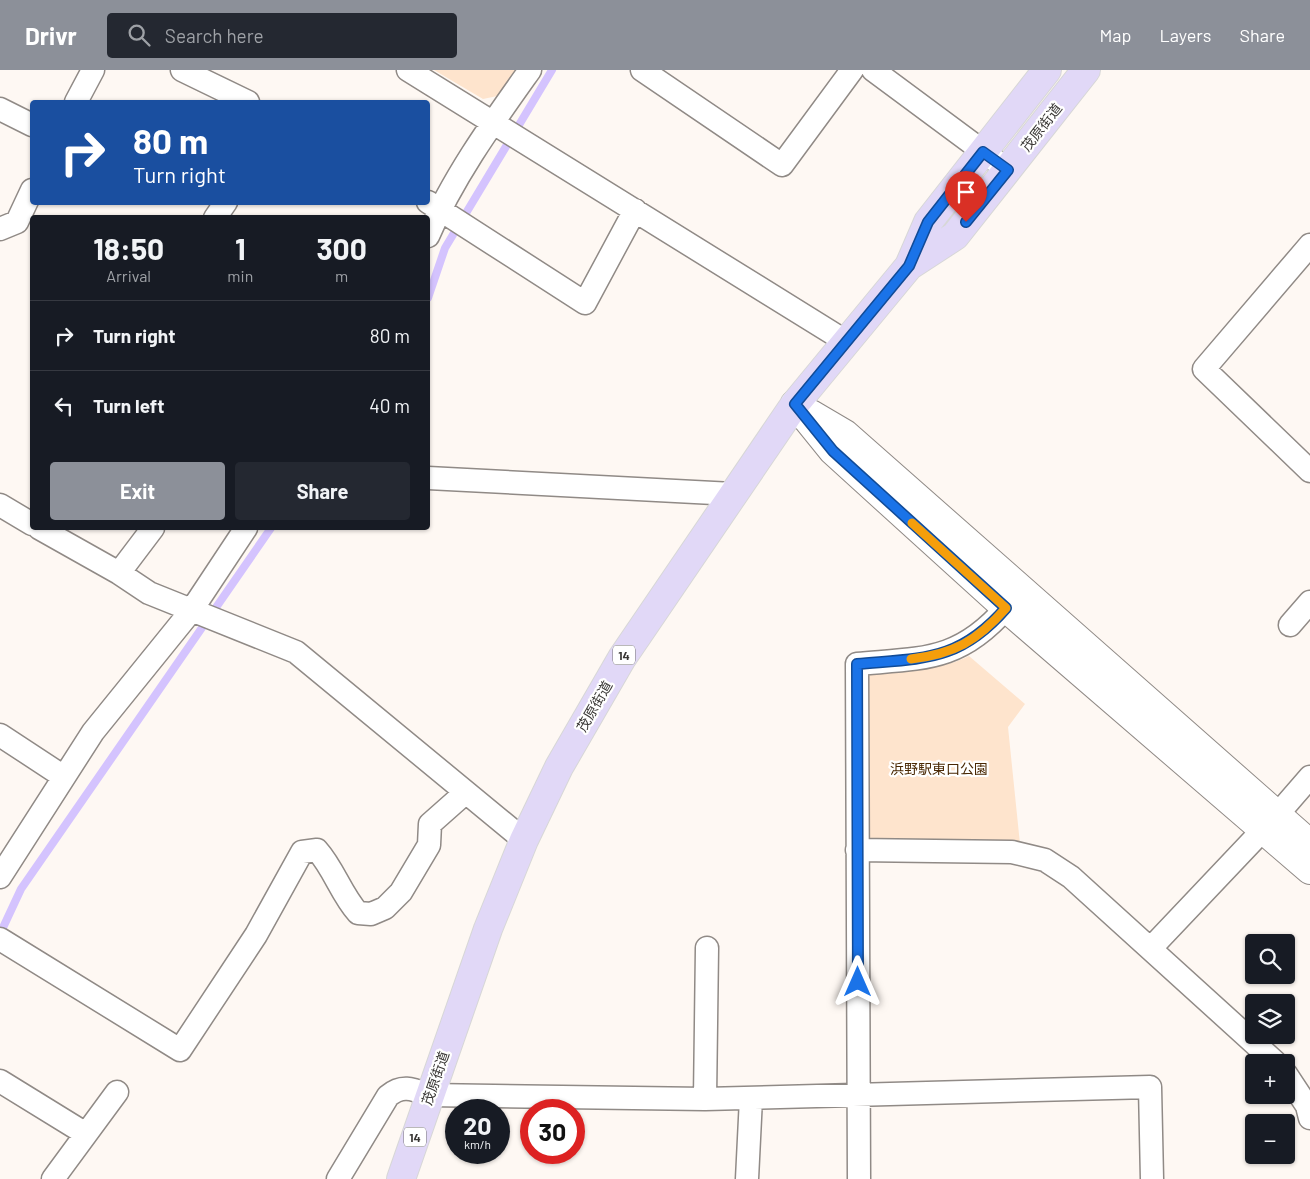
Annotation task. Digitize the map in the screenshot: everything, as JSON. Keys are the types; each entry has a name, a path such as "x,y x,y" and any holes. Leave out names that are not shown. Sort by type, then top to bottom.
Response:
{"main road":[{"name":"茂原街道","path":"909,266 928,222 1047,70"},
{"name":"茂原街道","path":"401,1179 488,929 524,840 560,767 622,658 795,404 845,341 909,266 955,236 1086,70"}],"street":[{"path":"77,100 93,70"},
{"path":"182,70 244,100"},
{"path":"408,70 845,341"},
{"path":"430,226 434,206 530,70"},
{"path":"642,70 782,165 852,70"},
{"path":"873,70 1008,170"},
{"path":"0,109 30,124"},
{"path":"0,229 17,222 30,194"},
{"path":"434,206 585,303 635,210"},
{"path":"1310,245 1204,369 1310,471"},
{"path":"795,404 833,451 1006,608 1270,822 1310,844"},
{"path":"795,404 844,434 1270,822 1310,870"},
{"path":"430,478 733,494"},
{"path":"0,505 30,523"},
{"path":"43,530 119,573 149,593 296,652 524,840"},
{"path":"119,573 151,530"},
{"path":"0,877 93,732 190,611 245,530"},
{"path":"1290,625 1310,602"},
{"path":"859,1179 857,664 934,656 968,644 1006,608"},
{"path":"0,735 64,777"},
{"path":"1151,948 1310,777"},
{"path":"0,939 180,1050 256,935 302,852 317,850 326,860 346,901 358,913 371,914 385,908 402,892 429,845 430,824 465,793"},
{"path":"857,850 1012,852 1045,860 1071,877 1266,1054"},
{"path":"704,1099 707,948"},
{"path":"0,1081 86,1134"},
{"path":"338,1179 388,1096 397,1089 410,1088 429,1095 704,1099 1150,1087 1152,1179"},
{"path":"1295,1088 1307,1106 1310,1118"},
{"path":"53,1179 117,1092"},
{"path":"747,1179 750,1098"}],"green space":[{"path":"434,70 522,70 507,94 483,99"},
{"name":"浜野駅東口公園","path":"969,656 1025,704 1008,727 1020,844 866,841 866,671 932,668"}],"waterway":[{"path":"430,292 445,248 552,70"},
{"path":"0,934 21,889 270,530"}],"slow traffic":[{"path":"911,659 934,656 968,644 1006,608 912,523"}],"route":[{"path":"858,982 857,664 934,656 968,644 1006,608 833,451 795,404 845,341 909,266 928,222 983,152 1008,170 966,222"}]}
